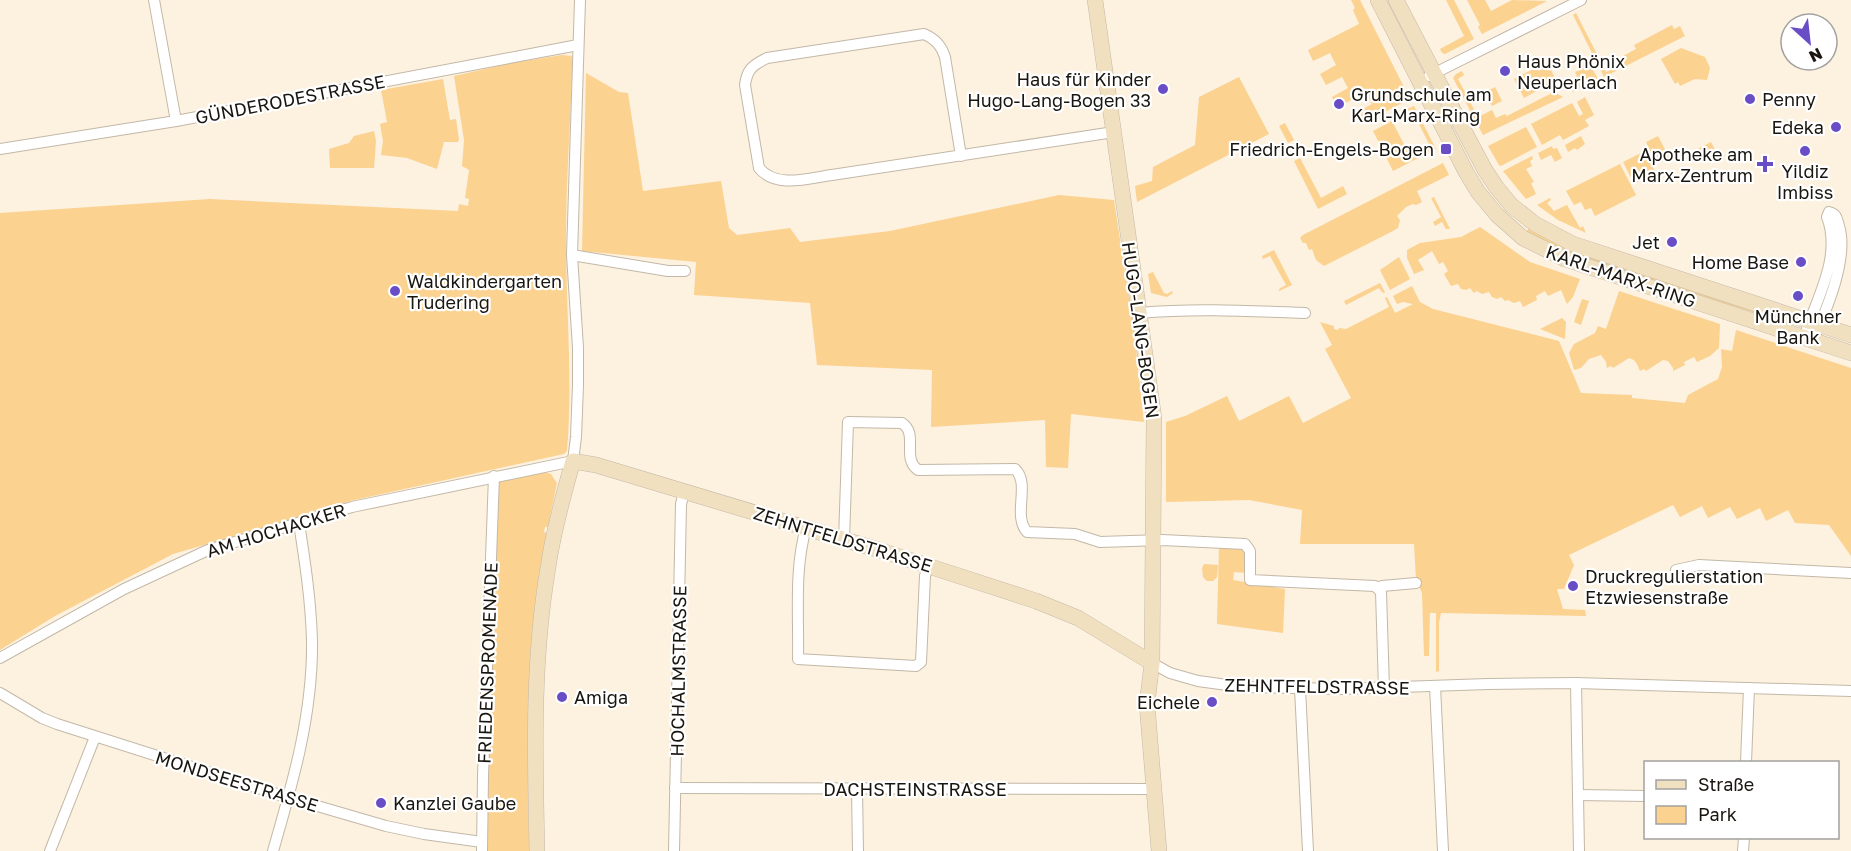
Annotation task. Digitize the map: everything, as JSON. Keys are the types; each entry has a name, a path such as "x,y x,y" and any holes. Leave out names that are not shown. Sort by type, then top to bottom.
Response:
{"street":[{"path":"154,0 176,121"},
{"path":"537,851 535,744 539,646 547,568 573,461 576,437 578,348 572,255 580,0"},
{"name":"HUGO-LANG-BOGEN","path":"1095,0 1154,418 1152,663 1147,704 1159,851"},
{"name":"KARL-MARX-RING","path":"1378,0 1478,192 1497,215 1523,238 1565,259 1851,353"},
{"name":"KARL-MARX-RING","path":"1396,0 1485,170 1511,205 1535,224 1573,244 1851,335"},
{"path":"1419,81 1581,0"},
{"path":"961,156 945,57 934,38 924,34 767,58 752,66 747,72 745,85 759,168 764,174 784,181 813,178 961,156 1114,132"},
{"name":"GÜNDERODESTRASSE","path":"0,149 176,121 578,45"},
{"path":"1808,339 1842,259 1842,235 1835,214 1829,212 1827,217 1832,230 1833,244 1814,324"},
{"path":"572,255 668,271 685,271"},
{"path":"1139,313 1173,310 1305,313"},
{"path":"844,540 848,422 902,423 906,425 910,434 912,466 918,470 1015,469 1021,477 1022,521 1027,532 1075,534 1100,542 1245,544 1250,551 1250,580 1375,586 1381,592 1384,689"},
{"name":"AM HOCHACKER","path":"0,658 66,620 208,550 352,507 573,461"},
{"name":"ZEHNTFELDSTRASSE","path":"573,461 596,465 806,528 1068,613 1093,625 1170,673 1207,684 1242,687 1384,689 1576,684 1851,691"},
{"name":"FRIEDENSPROMENADE","path":"482,846 494,476"},
{"name":"HOCHALMSTRASSE","path":"674,851 681,504 684,492"},
{"path":"273,851 305,730 312,643 309,597 299,523"},
{"path":"806,528 800,570 798,659 916,666 921,662 925,576 928,566"},
{"path":"1676,570 1700,565 1851,573"},
{"path":"1378,588 1382,585 1416,583"},
{"path":"1576,684 1579,851"},
{"path":"1435,686 1443,851"},
{"path":"1300,688 1308,851"},
{"path":"1746,761 1749,688"},
{"name":"MONDSEESTRASSE","path":"0,693 42,718 95,737 392,827 482,846"},
{"path":"50,851 95,737"},
{"name":"DACHSTEINSTRASSE","path":"675,789 1154,789"},
{"path":"857,790 858,851"},
{"path":"1578,795 1644,796"}],"green space":[{"path":"1351,0 1360,0 1410,99 1361,124 1355,113 1372,104 1366,93 1337,107 1332,97 1348,88 1342,77 1326,85 1320,74 1336,65 1330,53 1313,61 1308,50 1359,24"},
{"path":"1446,0 1454,0 1474,39 1445,54 1440,49 1464,36"},
{"path":"1467,0 1485,0 1491,11 1512,0 1547,1 1482,34 1478,27 1480,25"},
{"path":"1576,13 1606,72 1624,63 1621,57 1636,49 1634,45 1672,25 1674,29 1680,26 1685,36 1604,77 1573,15"},
{"path":"1681,48 1705,57 1710,68 1707,80 1695,79 1680,86 1678,82 1675,84 1661,59"},
{"path":"562,55 572,56 566,220 569,373 567,451 564,454 350,501 173,554 55,616 0,650 0,213 210,199 458,211 459,204 468,206 469,199 465,198 469,170 462,166 464,140 454,76 511,63"},
{"path":"1585,56 1598,79 1573,92 1568,81 1577,76 1575,72 1580,70"},
{"path":"1547,62 1556,80 1524,98 1514,79"},
{"path":"1462,71 1464,75 1458,79 1478,117 1492,110 1496,118 1505,114 1507,116 1554,92 1563,97 1483,135 1453,78"},
{"path":"586,73 619,92 628,93 643,191 721,181 729,228 737,235 790,228 800,242 890,231 1059,195 1114,200 1134,332 1144,422 1071,414 1068,468 1046,467 1045,420 931,427 932,370 817,365 810,303 694,295 696,262 582,251"},
{"path":"1239,77 1269,134 1137,202 1135,186 1152,181 1153,167 1195,145 1199,97"},
{"path":"443,79 450,120 456,119 459,139 458,142 444,142 437,169 407,158 381,155 383,141 380,124 387,122 381,90"},
{"path":"1495,87 1502,101 1492,106 1484,93"},
{"path":"1585,97 1594,115 1585,120 1589,126 1563,140 1560,135 1542,145 1531,124 1572,103 1579,116 1583,114 1577,102"},
{"path":"1414,106 1436,149 1393,171 1373,131 1392,121 1409,154 1429,144 1412,110 1406,113 1405,110"},
{"path":"1285,123 1294,140 1288,143 1279,126"},
{"path":"1526,127 1537,147 1499,165 1488,146"},
{"path":"374,131 376,141 374,168 330,168 329,149 349,143 354,136"},
{"path":"1581,136 1585,144 1577,150 1575,148 1568,152 1565,145"},
{"path":"1658,136 1670,159 1663,162 1660,156 1655,158 1657,165 1646,142"},
{"path":"1711,142 1715,150 1692,162 1694,151"},
{"path":"1552,146 1553,149 1557,148 1562,158 1555,162 1551,155 1541,160 1538,153"},
{"path":"1645,151 1656,174 1634,184 1623,162"},
{"path":"1532,156 1533,159 1530,161 1532,166 1526,169 1534,182 1531,183 1536,194 1526,199 1503,171"},
{"path":"1300,158 1321,198 1343,186 1347,194 1318,209 1294,161"},
{"path":"1443,163 1449,175 1417,191 1422,202 1406,207 1397,216 1400,220 1398,228 1391,232 1324,266 1316,260 1312,249 1309,250 1300,238 1303,235"},
{"path":"1620,164 1636,195 1595,216 1591,208 1585,210 1581,202 1574,205 1566,191"},
{"path":"1434,197 1450,229 1446,229 1442,222 1435,226 1433,222 1441,217 1431,198"},
{"path":"1550,198 1551,200 1547,203 1554,211 1567,205 1580,228 1583,226 1586,233 1558,220 1537,205"},
{"path":"1480,227 1530,262 1580,279 1573,297 1567,304 1561,290 1548,296 1545,291 1536,296 1537,300 1523,307 1520,301 1514,303 1505,301 1501,297 1497,299 1489,292 1474,293 1470,288 1461,289 1458,284 1451,286 1444,274 1448,271 1443,262 1439,264 1432,251 1418,260 1424,270 1414,274 1407,258 1407,250 1420,243 1461,237"},
{"path":"1530,227 1789,320 1788,323 1586,261 1526,232"},
{"path":"1274,250 1292,285 1279,291 1286,285 1270,256 1263,259 1262,256"},
{"path":"1399,257 1410,279 1390,290 1380,270"},
{"path":"1153,272 1164,293 1172,291 1173,293 1167,297 1151,293 1148,274"},
{"path":"1380,283 1385,292 1383,293 1379,288 1346,305 1344,301"},
{"path":"1412,286 1420,302 1433,309 1559,341 1581,393 1632,395 1632,398 1685,403 1688,395 1718,379 1722,367 1721,349 1732,351 1736,330 1851,368 1851,556 1829,525 1795,523 1788,510 1766,521 1760,508 1737,519 1730,507 1708,518 1702,506 1680,517 1673,505 1569,555 1574,565 1564,589 1557,589 1563,609 1585,610 1586,616 1441,613 1439,671 1436,672 1436,613 1430,613 1429,656 1424,656 1422,593 1416,580 1414,544 1300,544 1302,510 1249,500 1166,502 1166,422 1185,416 1227,396 1239,421 1289,396 1303,423 1351,398 1325,349 1332,345 1320,322 1334,326 1334,329 1346,329 1389,307 1385,298 1387,297 1395,313 1413,304 1403,302 1397,304 1393,296"},
{"path":"1619,291 1720,324 1719,348 1710,356 1697,362 1694,357 1684,362 1685,365 1673,371 1668,361 1663,360 1646,371 1644,369 1640,371 1635,361 1629,358 1613,368 1611,366 1607,368 1601,355 1589,359 1581,368 1574,370 1569,353 1574,344 1595,333 1598,326 1606,329"},
{"path":"1582,299 1589,301 1581,325 1574,322"},
{"path":"1562,318 1566,322 1565,339 1540,329"},
{"path":"544,472 551,474 557,483 548,527 545,527 544,532 547,533 535,612 530,691 529,851 485,851 499,482"},
{"path":"1219,546 1242,549 1245,553 1246,573 1234,572 1233,580 1285,589 1283,633 1217,624"},
{"path":"1204,564 1218,565 1217,577 1213,581 1207,581 1203,577"}],"place":[{"name":"Haus Phönix Neuperlach","path":"1505,71"},
{"name":"Haus für Kinder Hugo-Lang-Bogen 33","path":"1163,89"},
{"name":"Penny","path":"1750,99"},
{"name":"Grundschule am Karl-Marx-Ring","path":"1339,104"},
{"name":"Edeka","path":"1836,127"},
{"name":"Friedrich-Engels-Bogen","path":"1446,149"},
{"name":"Yildiz Imbiss","path":"1805,151"},
{"name":"Apotheke am Marx-Zentrum","path":"1765,164"},
{"name":"Jet","path":"1672,242"},
{"name":"Home Base","path":"1801,262"},
{"name":"Waldkindergarten Trudering","path":"395,291"},
{"name":"Münchner Bank","path":"1798,296"},
{"name":"Druckregulierstation Etzwiesenstraße","path":"1573,586"},
{"name":"Amiga","path":"562,697"},
{"name":"Eichele","path":"1212,702"},
{"name":"Kanzlei Gaube","path":"381,803"}]}
